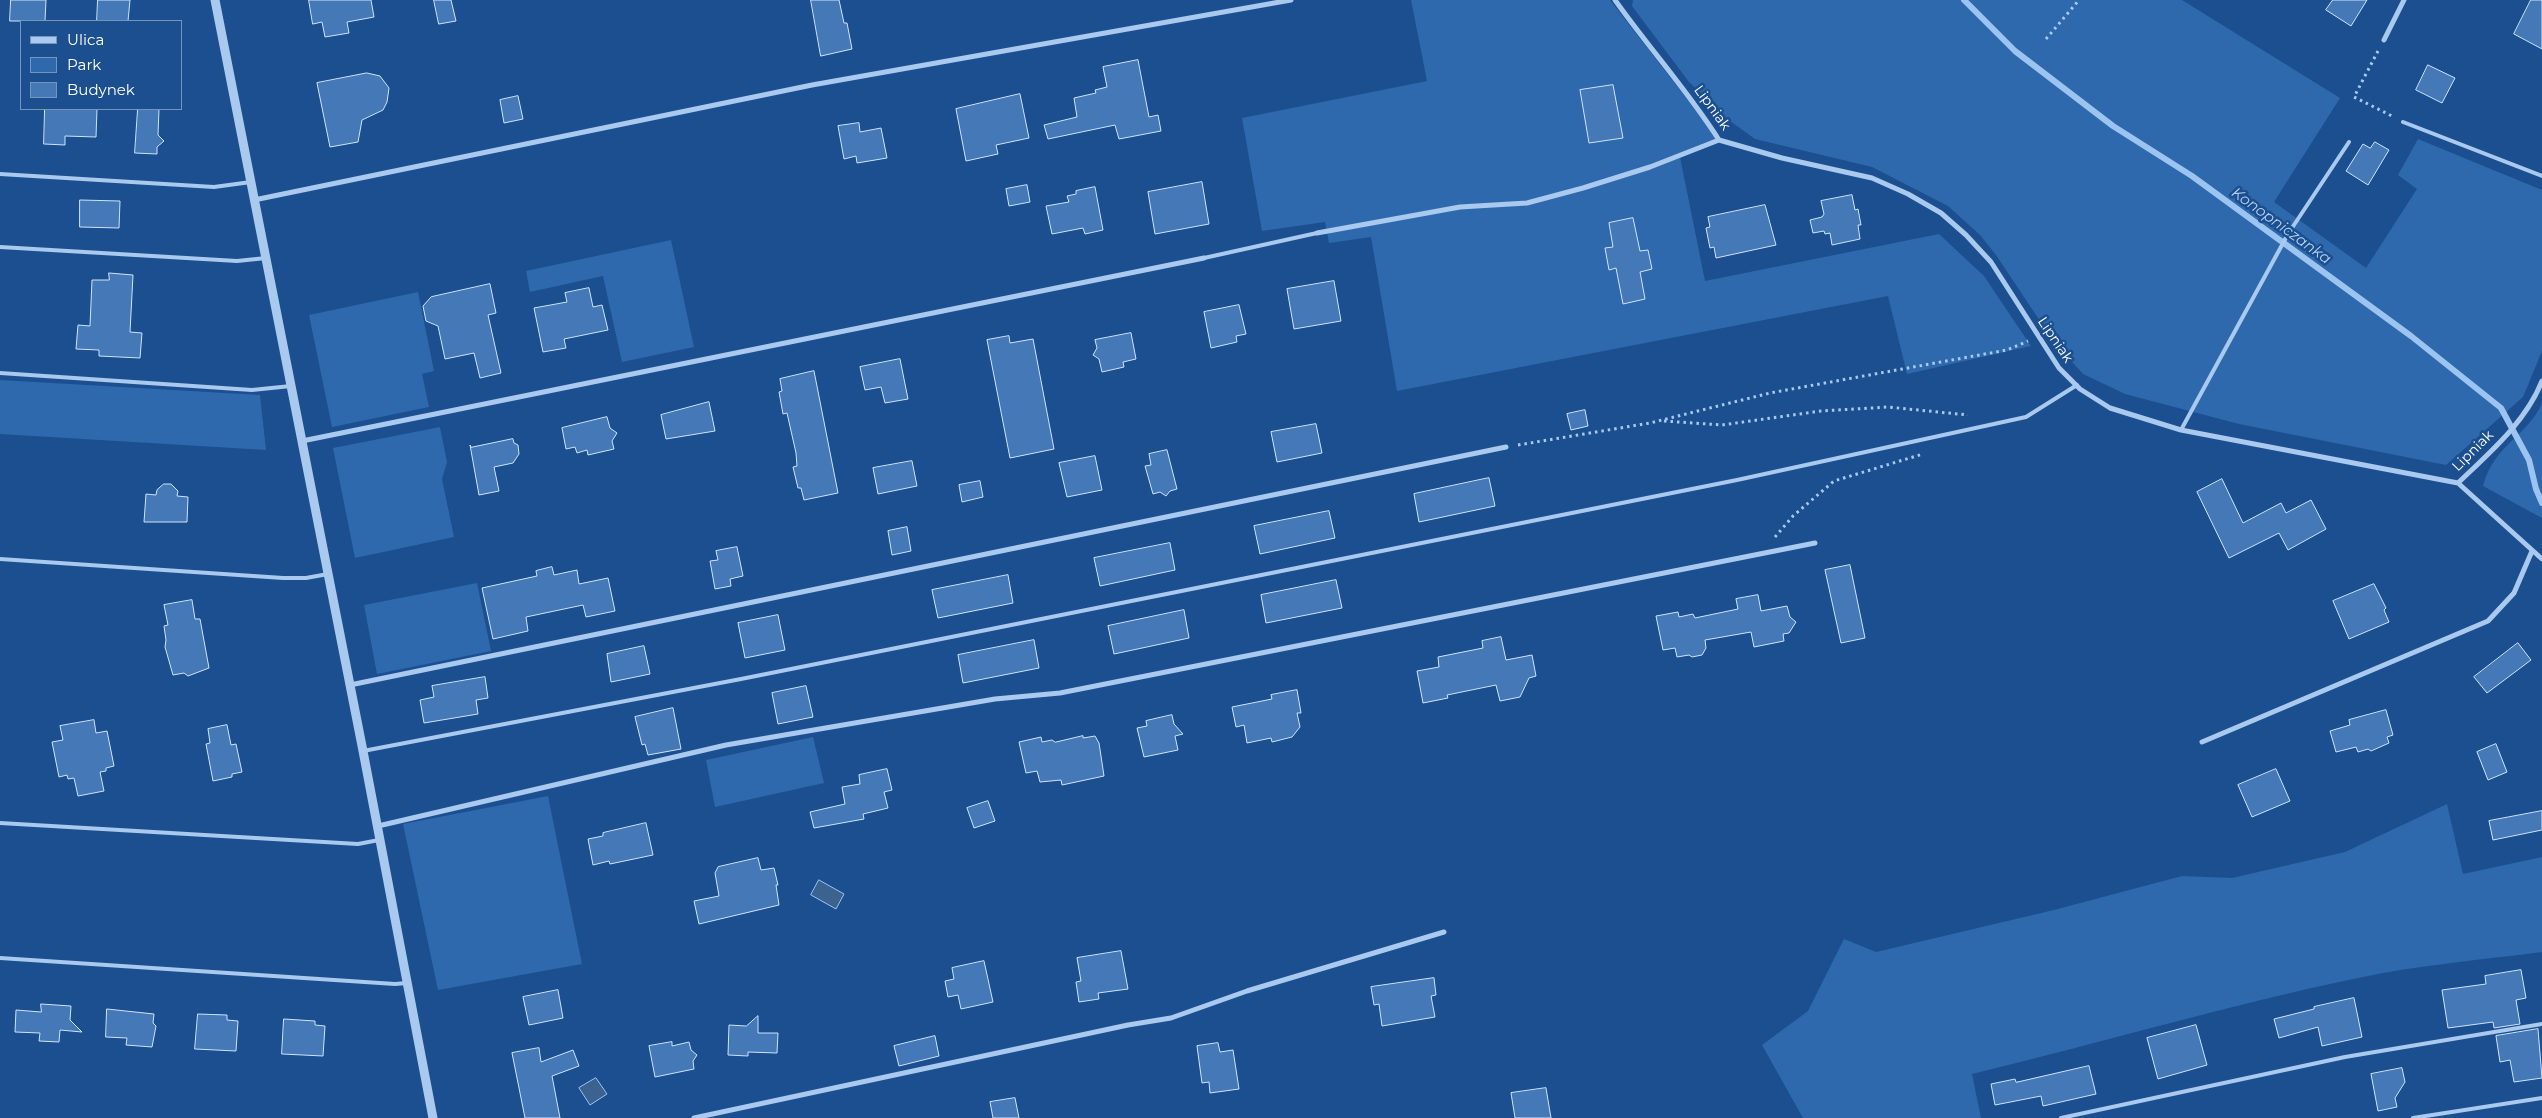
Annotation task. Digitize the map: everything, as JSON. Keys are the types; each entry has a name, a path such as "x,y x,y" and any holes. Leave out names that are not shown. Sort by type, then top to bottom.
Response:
{"street":[{"path":"215,0 378,826 433,1118"},
{"path":"254,200 812,85 1291,0"},
{"name":"Lipniak","path":"1615,0 1636,30 1696,104 1719,140 1782,158 1872,178 1908,194 1941,213 1966,235 1991,262 2059,368 2077,386 2110,408 2181,430 2458,482 2497,445 2540,391 2542,381"},
{"path":"2384,40 2404,0"},
{"path":"1317,233 1460,207 1527,202 1591,186 1719,140"},
{"path":"302,441 1204,258"},
{"path":"350,685 1506,447"},
{"path":"2458,482 2542,559"},
{"path":"378,826 726,746 995,699 1060,693 1815,543"},
{"path":"2202,742 2488,621 2514,593 2532,551"},
{"path":"694,1118 1128,1025 1171,1018 1247,991 1444,932"}],"lane":[{"path":"2403,122 2542,176"},
{"path":"2181,430 2288,234 2349,142"},
{"path":"0,174 214,187 250,182"},
{"path":"1204,258 1317,233"},
{"path":"0,247 237,261 266,258"},
{"path":"0,373 252,390 291,386"},
{"path":"363,751 741,679 1737,480 2026,417 2077,386"},
{"path":"0,559 283,578 306,578 328,574"},
{"path":"0,823 349,844 380,840"},
{"path":"0,958 395,984 407,982"},
{"path":"2061,1118 2345,1056 2542,1024"},
{"path":"2413,1118 2542,1098"}],"path":[{"path":"2046,40 2079,0"},
{"path":"2384,40 2354,97 2403,122"},
{"path":"1506,447 1661,421 1770,393 2007,350 2038,338"},
{"path":"1661,421 1722,425 1821,411 1888,407 1971,416"},
{"path":"1761,554 1793,516 1834,482 1927,452"}],"green space":[{"path":"1411,0 1610,0 1719,140 1680,157 1705,281 1939,234 1984,276 2031,346 1907,374 1888,296 1397,391 1371,237 1329,243 1325,222 1262,231 1242,118 1427,81"},
{"path":"1633,0 2182,0 2340,98 2274,202 2366,268 2417,189 2398,175 2418,139 2542,190 2542,351 2523,397 2446,465 2239,424 2125,394 2083,374 2054,342 1996,255 1980,235 1948,206 1872,167 1755,139 1730,121 1689,82 1632,6"},
{"path":"671,240 694,347 622,362 603,276 530,292 526,271"},
{"path":"418,292 434,371 422,374 429,407 332,427 309,315"},
{"path":"0,380 260,395 266,450 0,434"},
{"path":"2542,403 2542,518 2483,486 2495,460 2528,424"},
{"path":"440,427 447,462 442,479 454,537 355,558 333,448"},
{"path":"477,583 491,651 377,674 364,605"},
{"path":"813,737 824,783 715,807 706,760"},
{"path":"548,796 582,964 438,990 403,824"},
{"path":"2447,804 2463,874 2542,857 2542,952 2381,973 2261,1000 1972,1074 1981,1118 1803,1118 1762,1045 1808,1011 1844,939 1876,952 2054,910 2182,876 2232,878 2345,852"}],"shaded area":[{"path":"819,880 844,894 836,909 811,895"},
{"path":"596,1078 607,1094 590,1105 579,1088"}],"building":[{"path":"11,0 46,0 45,20 10,21"},
{"path":"98,0 130,0 128,20 97,20"},
{"path":"309,0 371,0 374,17 347,22 349,33 325,37 322,22 313,24"},
{"path":"434,0 451,0 456,21 439,24"},
{"path":"811,0 839,0 844,23 847,23 852,49 821,56"},
{"path":"2333,0 2367,0 2351,26 2326,10"},
{"path":"2531,0 2542,0 2542,49 2514,34"},
{"path":"1138,60 1149,117 1158,115 1161,131 1119,139 1115,125 1048,139 1044,125 1077,117 1074,98 1096,93 1095,90 1107,87 1103,67"},
{"path":"2428,65 2455,78 2442,103 2416,90"},
{"path":"367,73 380,76 389,88 387,102 383,110 362,120 358,142 330,147 317,83"},
{"path":"1613,85 1623,138 1589,143 1580,90"},
{"path":"1020,94 1029,138 996,145 998,154 966,161 956,109"},
{"path":"518,96 523,119 504,123 500,100"},
{"path":"45,110 97,110 96,137 65,136 65,145 44,144"},
{"path":"138,110 159,110 158,135 164,141 157,147 157,154 135,153"},
{"path":"859,123 860,132 881,128 887,158 857,163 856,156 844,159 838,126"},
{"path":"2375,142 2389,150 2368,185 2346,171 2363,144 2370,148"},
{"path":"1202,182 1209,224 1155,234 1148,192"},
{"path":"1027,185 1030,202 1009,206 1006,189"},
{"path":"1095,187 1103,230 1085,234 1083,228 1052,234 1046,206 1069,202 1067,196 1076,194 1076,191"},
{"path":"1852,195 1855,210 1858,209 1861,225 1858,225 1860,239 1832,245 1830,233 1825,234 1824,231 1813,233 1810,220 1822,217 1824,214 1821,201"},
{"path":"80,200 120,201 119,228 80,227"},
{"path":"1765,205 1776,245 1716,258 1714,247 1710,248 1706,228 1710,227 1708,217"},
{"path":"1633,218 1640,251 1648,250 1652,269 1640,272 1645,299 1623,304 1616,268 1609,270 1605,248 1613,247 1609,223"},
{"path":"109,273 133,275 130,332 142,333 140,358 99,356 99,350 76,349 78,325 90,326 92,280 109,280"},
{"path":"1334,281 1341,321 1294,329 1287,289"},
{"path":"490,284 496,313 488,315 501,373 480,378 474,353 445,359 438,326 426,321 423,306 431,297"},
{"path":"589,288 593,307 602,305 608,330 564,339 566,348 543,352 534,308 567,302 565,293"},
{"path":"1239,305 1246,334 1236,336 1237,342 1211,348 1204,312"},
{"path":"1131,333 1136,359 1123,362 1124,367 1102,372 1099,359 1093,355 1097,348 1095,340"},
{"path":"1009,336 1010,343 1033,339 1054,449 1010,458 987,340"},
{"path":"900,359 908,399 885,403 881,387 865,390 860,367"},
{"path":"814,371 838,493 804,500 801,488 798,488 793,467 797,466 796,453 787,413 783,414 779,392 782,391 780,379"},
{"path":"709,402 715,431 666,439 661,415"},
{"path":"1585,410 1588,426 1571,430 1567,414"},
{"path":"607,417 610,428 617,433 612,441 614,449 588,455 587,450 577,453 575,447 566,449 562,428"},
{"path":"1316,424 1322,453 1277,462 1271,432"},
{"path":"513,439 514,443 518,445 519,454 513,463 494,467 499,491 479,495 470,445 471,447"},
{"path":"1167,450 1177,489 1170,491 1166,496 1160,492 1153,494 1145,466 1151,465 1149,454"},
{"path":"1095,456 1102,490 1067,497 1059,463"},
{"path":"912,461 917,486 878,494 873,468"},
{"path":"1489,478 1495,506 1419,522 1414,494"},
{"path":"2222,479 2243,523 2281,503 2286,513 2311,500 2326,529 2288,550 2279,533 2229,558 2197,492"},
{"path":"980,481 983,497 962,502 959,485"},
{"path":"164,484 171,484 178,491 177,496 188,497 187,522 144,522 146,494 156,495 157,490"},
{"path":"1329,511 1335,538 1260,554 1254,526"},
{"path":"907,527 911,551 892,555 888,531"},
{"path":"1170,543 1175,570 1100,586 1094,558"},
{"path":"737,547 743,576 730,579 731,586 715,589 710,561 718,560 716,551"},
{"path":"1850,565 1865,638 1841,643 1825,570"},
{"path":"552,567 554,575 577,570 579,584 608,578 615,611 586,617 583,605 526,617 528,631 493,639 482,588 537,576 536,571"},
{"path":"1008,575 1013,603 938,618 932,590"},
{"path":"1336,580 1342,608 1266,623 1261,595"},
{"path":"2374,584 2386,608 2384,610 2389,622 2349,639 2333,601"},
{"path":"1758,595 1761,611 1787,606 1790,617 1796,622 1789,633 1783,634 1784,641 1754,647 1751,632 1705,640 1706,648 1702,655 1677,657 1675,648 1663,650 1656,616 1678,612 1679,617 1693,614 1695,618 1738,609 1736,599"},
{"path":"192,600 195,619 200,619 209,668 188,676 184,673 173,675 165,647 164,626 168,625 164,605"},
{"path":"1184,610 1189,638 1114,654 1108,626"},
{"path":"778,615 785,650 745,658 738,623"},
{"path":"1501,637 1506,660 1532,655 1536,676 1529,678 1520,697 1500,701 1496,685 1447,695 1448,698 1423,703 1417,671 1439,667 1438,657 1483,648 1482,641"},
{"path":"1034,640 1039,668 963,683 958,655"},
{"path":"2518,643 2531,660 2487,693 2474,677"},
{"path":"644,646 650,674 611,682 607,654"},
{"path":"485,677 488,698 476,700 478,714 424,723 420,700 434,697 432,686"},
{"path":"806,686 813,717 778,724 772,693"},
{"path":"1297,690 1301,713 1297,713 1300,727 1292,737 1272,742 1271,738 1247,743 1244,725 1236,727 1232,707 1272,699 1271,695"},
{"path":"673,708 681,749 648,755 645,744 642,745 635,717"},
{"path":"2386,710 2393,735 2387,737 2389,743 2371,751 2368,749 2358,752 2356,747 2336,752 2330,731 2350,725 2349,720"},
{"path":"1172,715 1174,724 1183,734 1175,736 1178,750 1144,757 1137,728 1147,726 1146,721"},
{"path":"94,720 96,733 107,731 114,766 100,772 104,791 78,796 74,778 68,779 67,775 59,777 52,742 63,740 60,726"},
{"path":"227,725 231,745 236,744 242,772 232,774 232,777 213,781 206,744 210,743 208,729"},
{"path":"1083,736 1083,738 1095,736 1099,743 1104,776 1062,785 1061,780 1040,782 1037,771 1026,773 1019,742 1041,737 1042,742 1052,740 1055,742"},
{"path":"2496,744 2507,772 2488,780 2477,752"},
{"path":"887,769 892,790 884,792 888,808 863,814 864,819 814,828 810,812 845,804 842,787 860,784 859,775"},
{"path":"2276,769 2290,801 2252,817 2238,785"},
{"path":"988,801 995,821 974,828 967,808"},
{"path":"2542,811 2542,830 2493,840 2489,821"},
{"path":"646,823 653,855 610,864 609,861 593,865 588,839 603,836 603,833"},
{"path":"758,858 761,870 774,868 778,885 776,885 779,905 699,924 694,901 719,896 715,873 718,867"},
{"path":"1121,951 1128,989 1098,993 1099,999 1079,1002 1076,982 1081,981 1077,958"},
{"path":"984,961 993,1002 961,1009 958,995 948,997 945,981 954,979 952,968"},
{"path":"2521,970 2526,998 2516,1000 2520,1024 2494,1028 2493,1022 2448,1028 2442,990 2486,984 2485,976"},
{"path":"1434,978 1436,995 1431,996 1435,1017 1382,1026 1379,1004 1374,1005 1371,987"},
{"path":"558,990 563,1018 529,1025 523,997"},
{"path":"2354,998 2362,1037 2322,1046 2318,1027 2279,1038 2274,1019"},
{"path":"41,1004 71,1006 70,1020 82,1032 60,1030 59,1042 39,1041 40,1033 15,1032 16,1010 41,1012"},
{"path":"107,1009 154,1014 153,1023 156,1026 152,1047 126,1045 127,1038 106,1037"},
{"path":"198,1014 227,1015 227,1020 238,1021 236,1051 195,1049"},
{"path":"758,1016 758,1033 778,1033 777,1053 748,1052 748,1056 728,1055 729,1025 746,1026"},
{"path":"284,1019 315,1021 315,1025 325,1026 323,1056 282,1054"},
{"path":"2196,1025 2207,1065 2158,1079 2147,1038"},
{"path":"2538,1029 2542,1078 2514,1082 2510,1060 2500,1062 2496,1036"},
{"path":"935,1036 939,1056 899,1066 894,1046"},
{"path":"672,1042 672,1046 689,1042 691,1050 697,1055 693,1061 694,1069 655,1077 649,1046"},
{"path":"1218,1043 1220,1052 1233,1050 1239,1089 1210,1093 1209,1082 1202,1083 1197,1046"},
{"path":"539,1048 541,1062 573,1050 579,1066 552,1076 560,1118 525,1118 512,1053"},
{"path":"2089,1066 2096,1094 2043,1106 2041,1096 1995,1105 1991,1084 2015,1079 2016,1082"},
{"path":"2402,1068 2405,1082 2395,1098 2397,1107 2378,1111 2371,1074"},
{"path":"1546,1088 1551,1118 1515,1118 1511,1093"},
{"path":"1015,1098 1019,1118 993,1118 990,1102"}],"waterway":[{"name":"Konopniczanka","path":"1964,0 2015,51 2113,126 2192,176 2411,336 2501,408 2529,460 2536,489 2542,503"}]}
